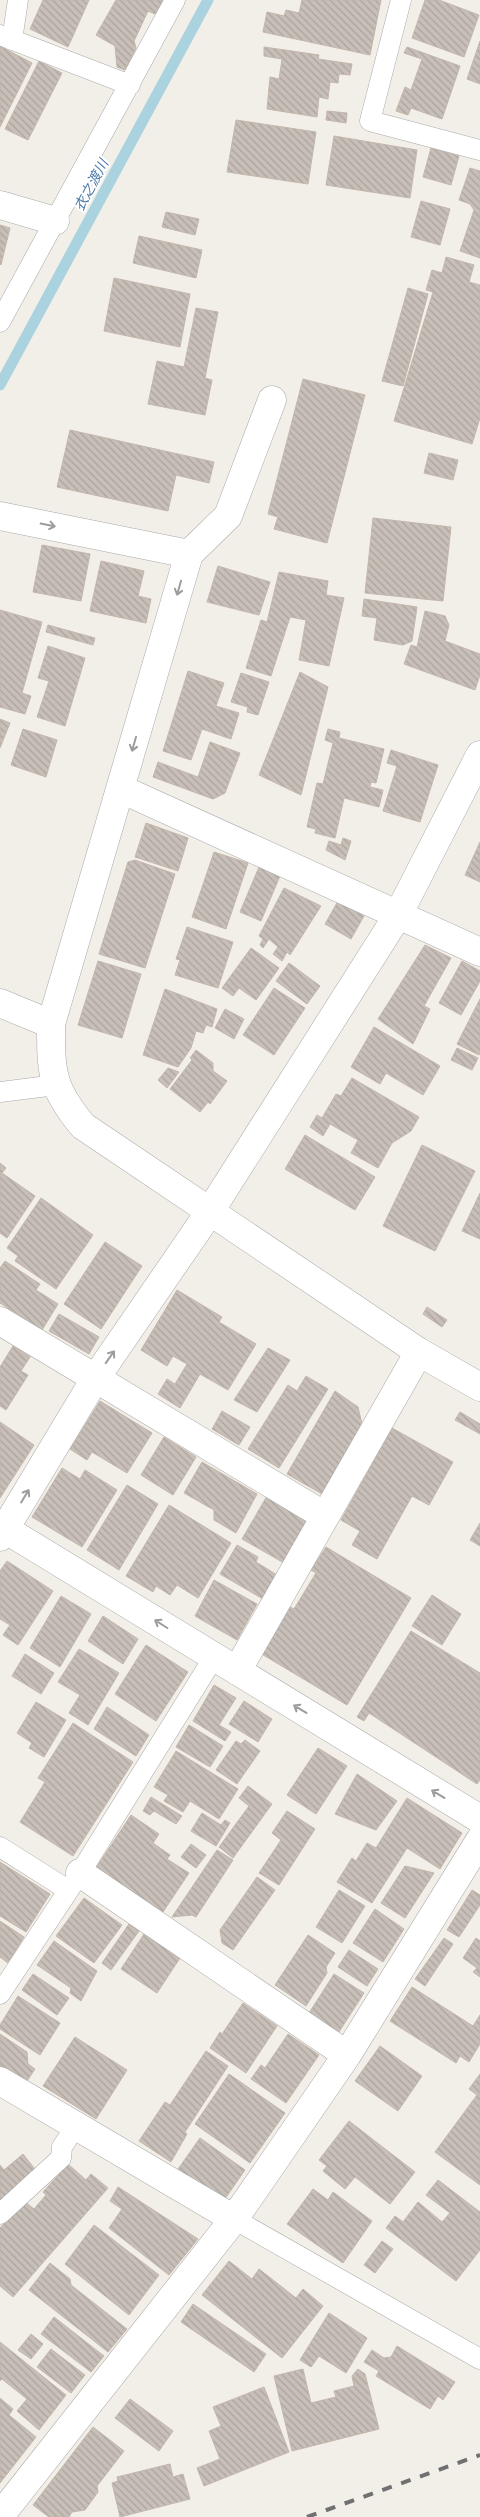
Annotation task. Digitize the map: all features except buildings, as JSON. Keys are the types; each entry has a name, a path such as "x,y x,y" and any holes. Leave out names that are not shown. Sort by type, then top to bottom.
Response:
{"street":[{"path":"0,205 55,221"},
{"path":"272,400 228,516 189,554 51,1024 51,1058 56,1085 64,1104 83,1126 419,1352 480,1387"},
{"path":"0,516 189,554"},
{"path":"480,755 398,915 209,1212 95,1379 2,1531 480,1819"},
{"path":"121,789 480,952"},
{"path":"0,1003 51,1024"},
{"path":"0,1321 325,1516"},
{"path":"225,1664 325,1516 419,1352"},
{"path":"0,2516 234,2219 347,2055 480,1840"},
{"path":"74,1882 347,2055"},
{"path":"0,2081 234,2219"}],"lane":[{"path":"18,0 6,38 130,85"},
{"path":"0,322 175,0"},
{"path":"400,0 370,121 480,150"},
{"path":"0,1092 56,1085"},
{"path":"0,1994 74,1882 225,1664"},
{"path":"0,1847 74,1882"},
{"path":"0,2214 61,2158 62,2147 76,2126"},
{"path":"234,2219 480,2359"}],"waterway":[{"name":"衣之渡川","path":"0,385 208,0"}],"railway":[{"path":"307,2517 480,2455"}]}
